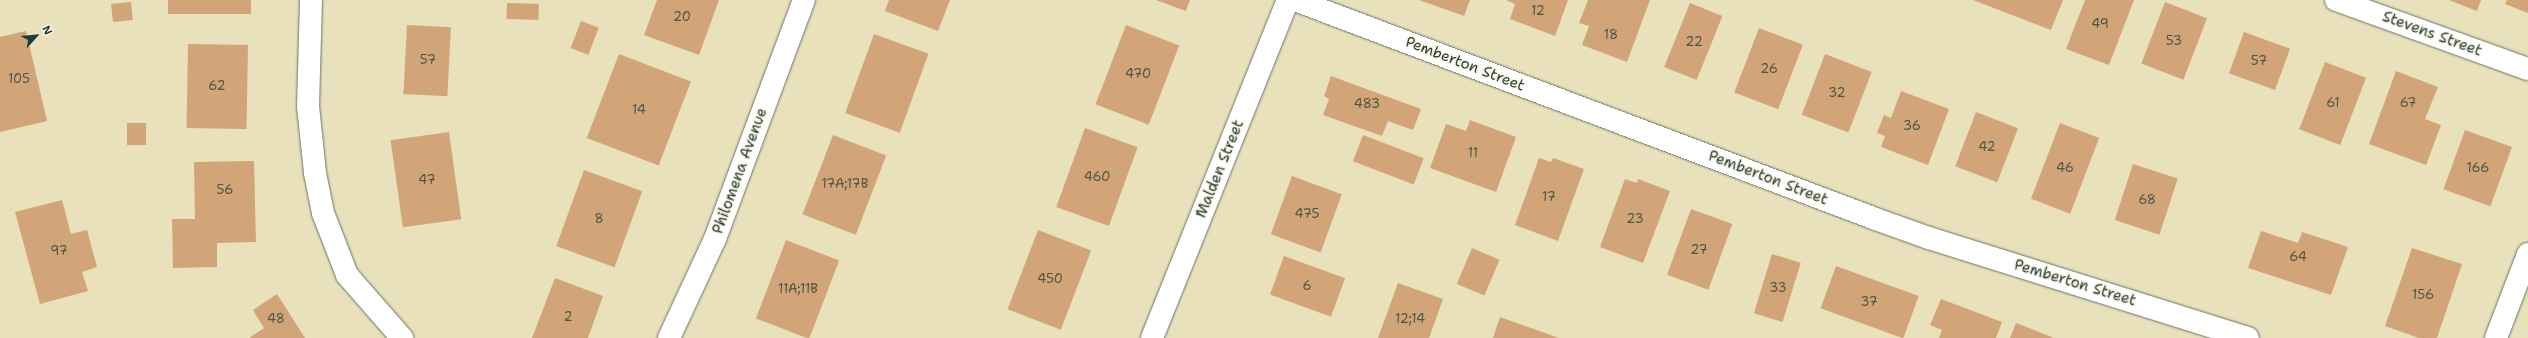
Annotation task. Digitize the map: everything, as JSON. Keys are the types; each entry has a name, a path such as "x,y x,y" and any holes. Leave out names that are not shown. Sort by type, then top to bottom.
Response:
{"street":[{"path":"311,0 308,106 315,172 323,213 347,275 402,338"},
{"name":"Philomena Avenue","path":"669,338 715,239 804,0"},
{"name":"Malden Street","path":"1156,337 1288,0"},
{"name":"Pemberton Street","path":"1294,0 1922,235 2248,338"},
{"name":"Stevens Street","path":"2336,0 2528,69"},
{"path":"2496,338 2528,254"}],"building":[{"path":"168,0 251,0 251,14 168,14"},
{"path":"657,0 719,0 699,55 644,35"},
{"path":"889,0 950,0 938,31 885,11"},
{"path":"1156,0 1190,0 1186,11"},
{"path":"1419,0 1470,0 1464,16"},
{"path":"1506,0 1568,0 1555,36 1510,19 1515,4"},
{"path":"1588,0 1650,0 1627,62 1582,45 1589,26 1579,23"},
{"path":"1973,0 2063,0 2051,30"},
{"path":"2085,0 2134,0 2109,65 2066,49"},
{"path":"2449,0 2481,0 2477,11"},
{"path":"2507,0 2528,0 2528,13 2505,4"},
{"path":"131,2 133,20 113,22 111,4"},
{"path":"2165,2 2207,18 2183,80 2141,64"},
{"path":"507,3 539,4 538,20 506,19"},
{"path":"1690,3 1722,16 1697,80 1664,67"},
{"path":"581,21 599,28 588,55 571,48"},
{"path":"407,25 451,27 447,96 403,94"},
{"path":"1126,25 1179,45 1149,125 1096,104"},
{"path":"1759,28 1803,45 1778,109 1734,92"},
{"path":"26,31 47,121 0,132 0,37"},
{"path":"2244,32 2290,49 2275,90 2229,73"},
{"path":"874,34 929,54 900,133 845,113"},
{"path":"188,44 248,45 247,129 187,128"},
{"path":"619,54 691,82 659,166 587,138"},
{"path":"1825,54 1872,72 1848,133 1802,115"},
{"path":"2325,62 2366,78 2340,145 2299,129"},
{"path":"2396,71 2438,87 2425,119 2441,125 2426,165 2369,144"},
{"path":"1331,76 1421,109 1413,130 1388,121 1382,136 1323,115 1329,99 1324,96"},
{"path":"1901,91 1949,109 1928,165 1881,147 1885,136 1877,133 1884,115 1891,118"},
{"path":"1976,112 2018,128 1997,182 1955,166"},
{"path":"1470,120 1516,137 1496,192 1430,168 1446,124 1466,131"},
{"path":"127,123 146,123 146,145 127,145"},
{"path":"2060,123 2099,138 2070,214 2031,199"},
{"path":"1085,128 1138,147 1109,226 1056,207"},
{"path":"2465,130 2512,147 2490,206 2443,189"},
{"path":"449,132 461,219 403,227 391,140"},
{"path":"833,135 886,155 856,235 803,214"},
{"path":"1363,135 1424,158 1414,184 1353,161"},
{"path":"1539,158 1551,162 1553,158 1584,169 1558,241 1515,225"},
{"path":"254,161 256,242 217,243 217,267 173,268 172,219 195,219 194,162"},
{"path":"2133,164 2178,179 2159,235 2115,220"},
{"path":"584,170 642,191 615,267 556,246"},
{"path":"1292,176 1342,194 1321,252 1271,234"},
{"path":"1625,179 1637,183 1638,179 1670,191 1643,263 1600,247"},
{"path":"62,200 71,234 87,230 97,267 82,272 88,291 40,304 15,212"},
{"path":"1691,209 1732,224 1708,290 1667,275"},
{"path":"1038,230 1091,250 1061,330 1008,309"},
{"path":"2261,231 2298,243 2302,232 2348,247 2331,295 2248,268"},
{"path":"786,240 839,260 809,338 756,318"},
{"path":"1472,248 1500,260 1484,296 1457,284"},
{"path":"2412,248 2462,264 2437,338 2419,338 2385,326"},
{"path":"1772,254 1801,263 1783,322 1754,313"},
{"path":"1284,256 1345,278 1331,317 1270,295"},
{"path":"1836,266 1919,296 1903,338 1821,308"},
{"path":"555,278 603,296 588,338 532,338"},
{"path":"1398,283 1443,299 1429,338 1378,338"},
{"path":"277,294 305,338 249,338 264,328 253,310"},
{"path":"1941,299 2002,322 1996,338 1939,338 1942,330 1930,325"},
{"path":"1500,317 1559,338 1493,338"},
{"path":"2016,323 2054,338 2010,338"}]}
